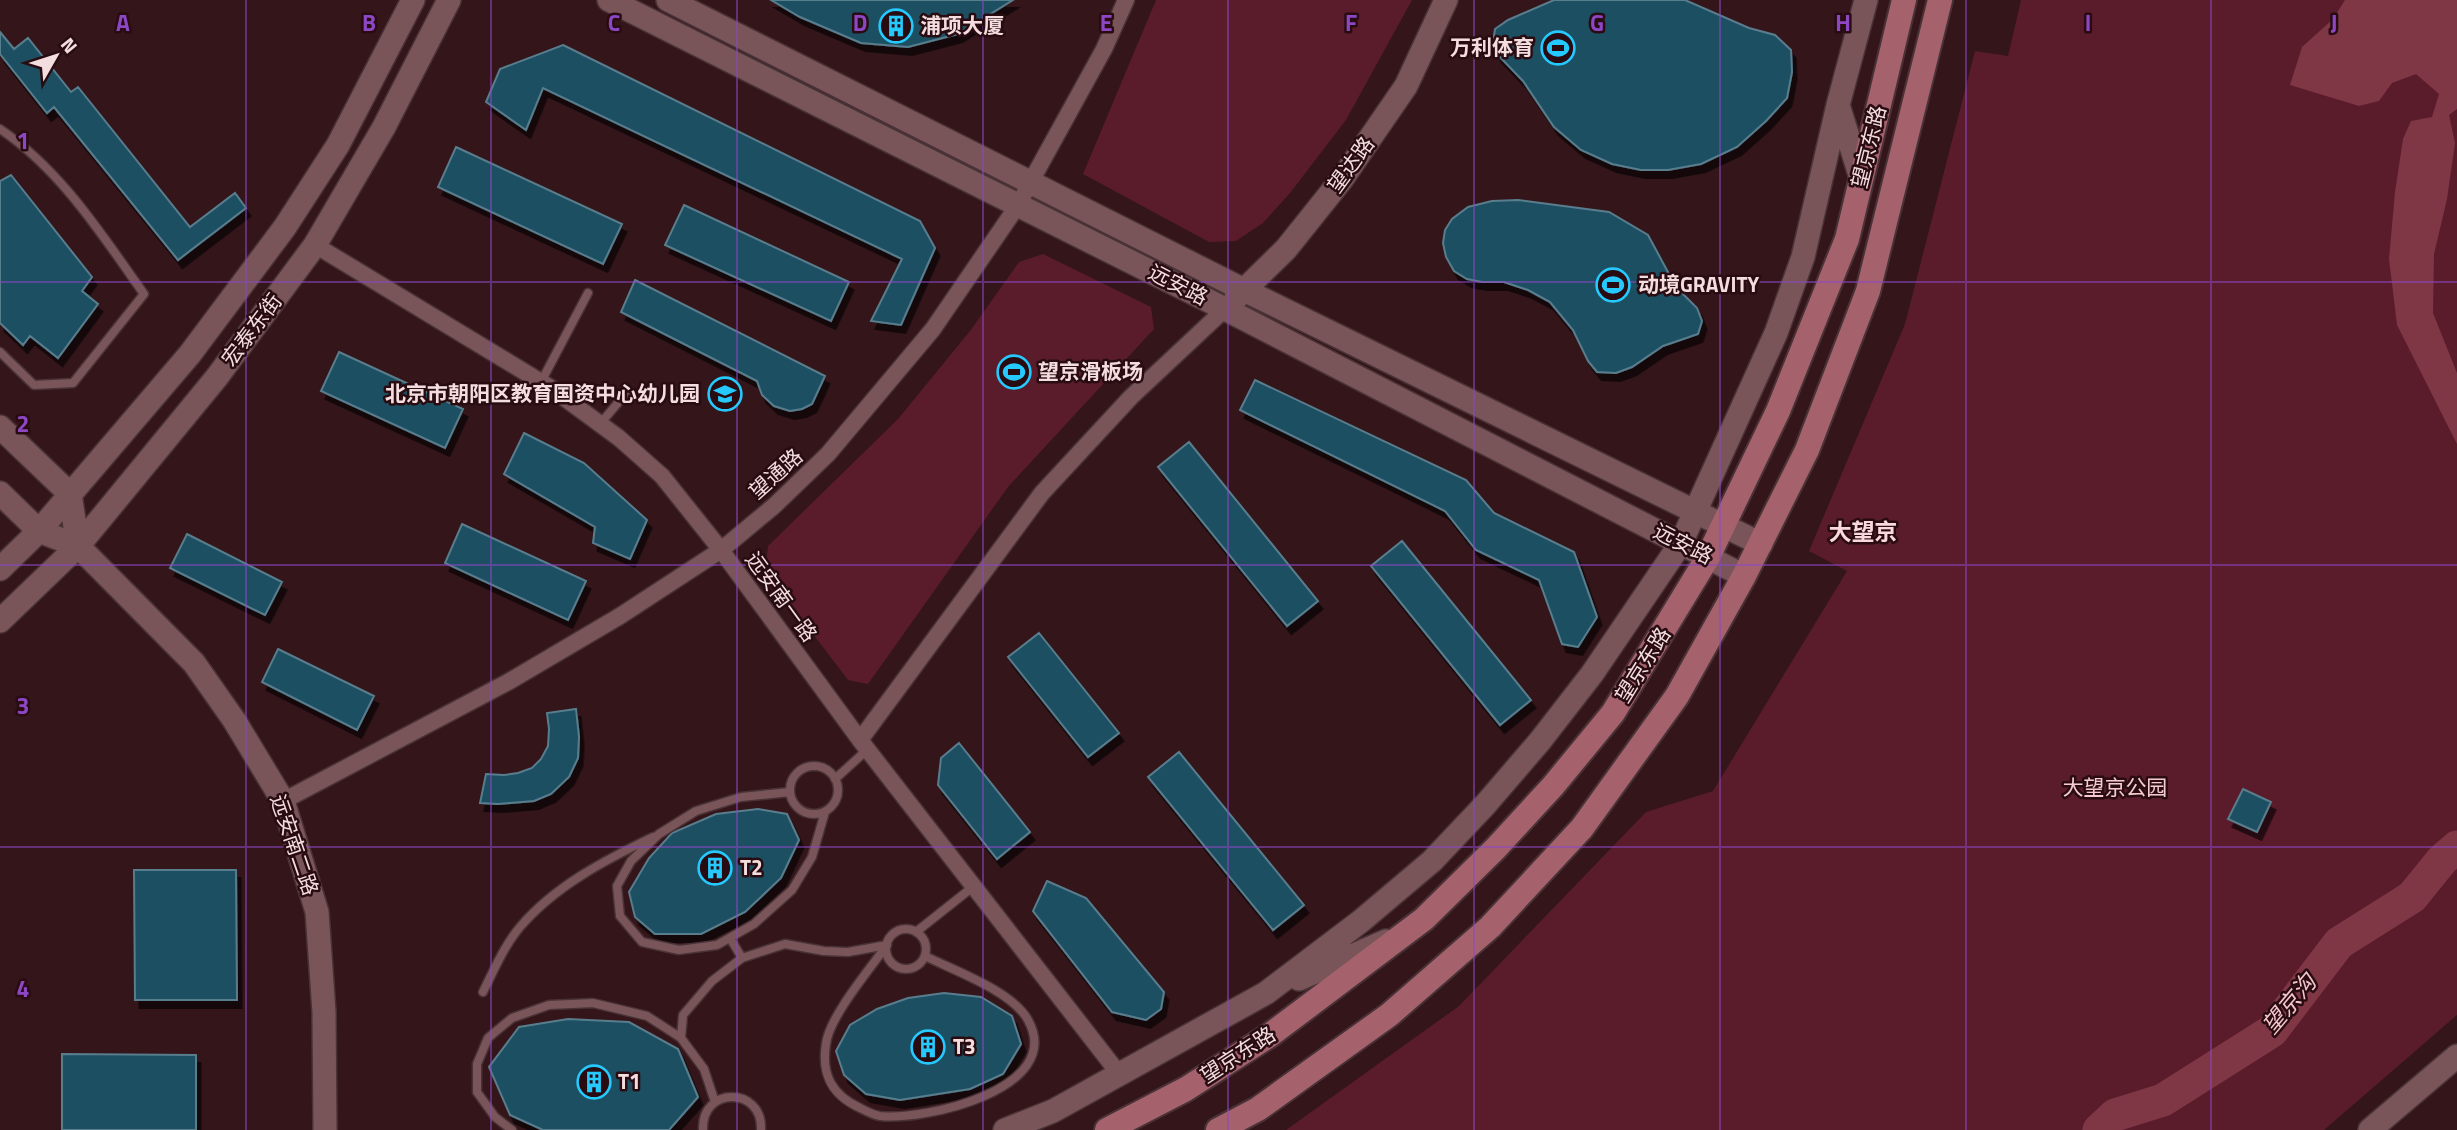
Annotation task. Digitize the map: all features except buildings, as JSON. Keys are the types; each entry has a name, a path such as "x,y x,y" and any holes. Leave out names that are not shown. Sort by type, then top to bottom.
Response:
{"main road":[{"name":"望京东路","path":"1107,1130 1186,1088 1270,1035 1424,919 1496,848 1553,786 1613,713 1708,556 1778,411 1846,239 1904,0"},
{"name":"望京东路","path":"1218,1130 1258,1109 1389,1015 1490,927 1582,828 1677,696 1761,544 1807,450 1868,291 1940,0"}],"street":[{"name":"宏泰东街","path":"0,569 39,531 190,354 285,227 338,145 414,0"},
{"name":"宏泰东街","path":"0,621 78,546 217,377 314,245 384,127 449,0"},
{"name":"远安路","path":"609,0 1225,309 1744,576"},
{"name":"远安路","path":"668,0 1244,290 1761,544"},
{"name":"望通路","path":"283,801 508,682 621,616 721,550 774,506 828,454 933,329 1018,205 1104,49 1126,0"},
{"name":"望达路","path":"1225,309 1286,248 1342,179 1406,86 1446,0"},
{"path":"1266,993 1432,861 1485,805 1540,741 1592,674 1681,543 1776,333 1803,257 1866,0"},
{"path":"1839,105 1861,178"},
{"name":"远安南一路","path":"314,245 541,382 619,438 662,476 721,550 864,745 1120,1075"},
{"path":"864,745 1042,493 1131,397 1225,309"},
{"path":"0,427 70,494 78,546 39,531 0,493"},
{"name":"远安南二路","path":"78,546 194,663 234,720 283,801 317,912 324,1012 326,1130"},
{"path":"1005,1130 1053,1111 1266,993 1405,933"},
{"path":"2370,1130 2457,1056"}],"lane":[{"path":"0,129 23,144 85,210 144,294 73,383 34,385 0,352"},
{"path":"541,382 588,293"},
{"path":"600,424 628,391"},
{"path":"835,779 864,745"},
{"path":"659,834 631,861 617,886 620,916 642,942 679,950 717,945 754,924 792,890 812,857 824,812 835,801 837,786 835,779 823,768 807,767 794,776 790,792 796,807 803,812 824,812"},
{"path":"483,992 500,957 521,927 555,895 601,862 659,834 696,811 741,797 790,792"},
{"path":"916,932 974,886"},
{"path":"887,945 886,951 891,962 903,969 916,967 925,956 925,943 916,932 898,931 893,934 834,1021 826,1044 828,1080 844,1101 877,1116 909,1116 951,1108 987,1096 1011,1082 1029,1060 1032,1052 1034,1043 1029,1022 1015,1003 925,956"},
{"path":"730,938 742,958"},
{"path":"681,1038 683,1016 712,981 742,958 785,944 848,952 887,945"},
{"path":"512,1130 495,1117 477,1093 478,1064 488,1038 512,1018 549,1005 593,1003 647,1016 681,1038 704,1069 715,1102"},
{"path":"703,1130 704,1117 715,1102 733,1097 750,1103 760,1118 761,1130"}],"green space":[{"path":"1156,0 1412,0 1346,120 1290,193 1263,223 1236,241 1209,242 1083,174"},
{"name":"大望京公园","path":"2021,0 2457,0 2457,1015 2324,1130 1286,1130 1459,1006 1646,812 1713,791 1847,571 1809,551 1905,324 1975,51 2008,56"},
{"path":"1043,254 1151,307 1154,329 1008,487 868,684 848,680 765,571 768,546 898,419 970,331 1019,262"}],"shaded area":[{"path":"2345,0 2457,0 2457,109 2449,115 2455,143 2447,199 2434,254 2433,313 2457,373 2457,444 2397,325 2389,259 2403,139 2411,121 2432,117 2439,94 2416,74 2392,83 2379,101 2359,106 2290,85 2302,47 2333,19"}],"waterway":[{"name":"望京沟","path":"2099,1130 2115,1115 2163,1100 2272,1031 2339,943 2412,897 2442,860 2457,847"}],"place":[{"name":"浦项大厦","path":"896,26"},
{"name":"万利体育","path":"1558,48"},
{"name":"动境GRAVITY","path":"1613,285"},
{"name":"望京滑板场","path":"1014,372"},
{"name":"北京市朝阳区教育国资中心幼儿园","path":"725,394"},
{"name":"T2","path":"715,868"},
{"name":"T3","path":"928,1047"},
{"name":"T1","path":"594,1082"}],"district":[{"name":"大望京","path":"1863,532"}]}
